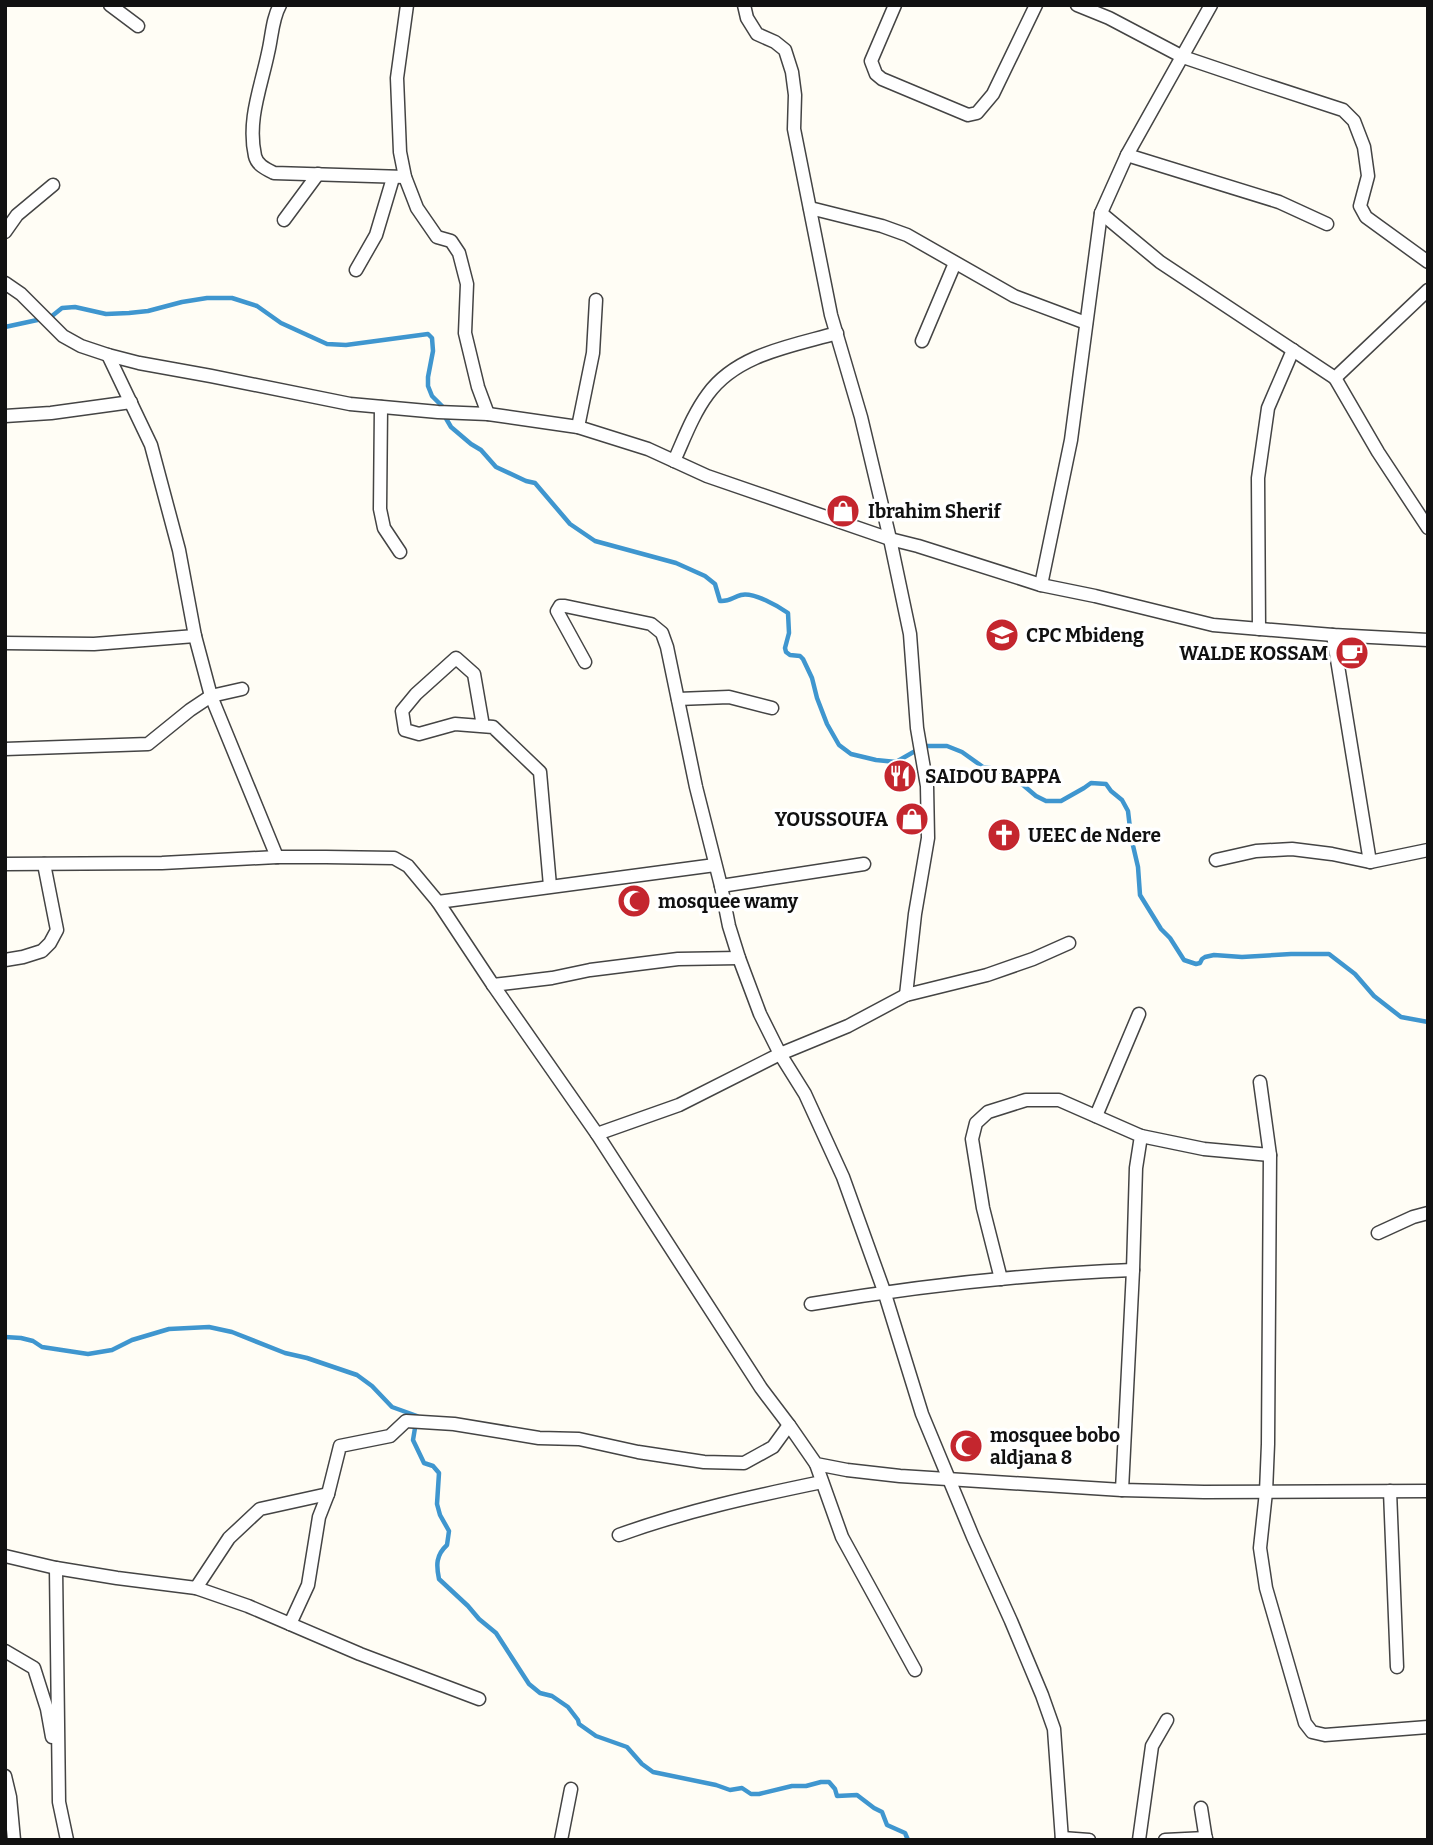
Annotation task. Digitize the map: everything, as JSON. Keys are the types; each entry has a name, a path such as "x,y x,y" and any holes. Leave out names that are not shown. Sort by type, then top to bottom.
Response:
{"street":[{"path":"110,5 138,26"},
{"path":"280,5 253,108 255,158 262,167 274,173 399,177"},
{"path":"356,270 376,235 399,177 397,78 407,5"},
{"path":"895,5 872,61 876,74 882,79 968,114 977,113 993,94 1036,5"},
{"path":"1077,5 1109,18 1183,57 1343,110 1354,121 1364,147 1368,176 1360,206 1366,217 1428,262"},
{"path":"1041,585 1071,440 1101,213 1127,155 1211,5"},
{"path":"747,9 757,34 785,50 792,72 794,129 831,315 861,417 909,634 916,728 927,786 928,838 915,914 906,995"},
{"path":"1127,155 1279,202 1327,224"},
{"path":"284,220 318,174"},
{"path":"399,177 437,237 451,241 459,253 467,284 465,333 468,350 488,414"},
{"path":"5,232 17,215 52,185"},
{"path":"810,208 883,226 907,235 1014,296 1086,323"},
{"path":"1101,213 1160,262 1335,378 1378,453 1428,528"},
{"path":"922,341 955,263"},
{"path":"5,283 21,294 63,336 81,346 139,363 350,404 488,414 578,427 648,449 730,485 890,539 1041,585 1213,625 1428,640"},
{"path":"1335,378 1428,290"},
{"path":"578,427 593,354 596,299"},
{"path":"674,461 708,393 723,377 740,365 768,353 837,333"},
{"path":"1259,629 1258,478 1268,408 1293,350"},
{"path":"108,355 151,445 211,696 277,857"},
{"path":"5,416 131,402"},
{"path":"381,407 380,509 384,528 400,552"},
{"path":"585,662 557,611 560,606 651,624 662,633 729,926 739,958 760,1014 780,1054 806,1094 843,1177 884,1291 922,1414 1042,1695 1054,1729 1062,1839 1089,1840"},
{"path":"1333,635 1370,862"},
{"path":"5,643 94,644 195,636"},
{"path":"483,726 474,674 456,658 416,694 402,711 405,730 411,733 419,734 455,723 483,726 493,727 540,772 550,887"},
{"path":"5,748 148,744 211,696 242,689"},
{"path":"678,699 729,697 772,708"},
{"path":"1216,860 1256,851 1292,849 1332,853 1370,862 1428,850"},
{"path":"5,864 162,863 277,857 394,858 408,866 438,902 597,1133 761,1388 816,1464 842,1537 915,1670"},
{"path":"5,960 42,951 57,930 44,864"},
{"path":"721,886 864,864"},
{"path":"438,902 716,866"},
{"path":"597,1133 679,1105 780,1054 848,1026 906,995 987,975 1069,943"},
{"path":"494,985 678,959 739,958"},
{"path":"1096,1116 1139,1014"},
{"path":"1260,1082 1270,1155 1266,1492 1260,1548 1266,1588 1305,1723 1312,1732 1325,1735 1428,1727"},
{"path":"1001,1279 983,1208 972,1139 976,1122 988,1112 1026,1100 1059,1100 1140,1136 1204,1149 1270,1155"},
{"path":"1122,1490 1136,1168 1140,1136"},
{"path":"1378,1233 1428,1213"},
{"path":"811,1304 884,1291 1063,1273 1133,1270"},
{"path":"290,1624 308,1584 319,1517 328,1494 340,1446 390,1436 406,1421 454,1424 539,1438 579,1439 638,1452 704,1462 744,1463 773,1447 789,1425"},
{"path":"816,1464 887,1475 1122,1490 1428,1491"},
{"path":"619,1535 705,1508 822,1482"},
{"path":"1390,1491 1397,1667"},
{"path":"196,1588 229,1538 260,1509 328,1494"},
{"path":"5,1556 56,1568 196,1588 248,1606 360,1654 479,1699"},
{"path":"56,1568 59,1802 67,1840"},
{"path":"5,1651 33,1668 47,1709 58,1767"},
{"path":"1139,1840 1152,1746 1167,1720"},
{"path":"5,1776 10,1797 13,1840"},
{"path":"561,1840 571,1789"},
{"path":"1165,1840 1206,1839 1201,1808"}],"waterway":[{"path":"5,327 52,316 62,308 75,307 106,314 129,313 207,298 232,298 257,306 281,323 327,344 346,345 428,334 432,338 433,351 428,377 432,396 443,407 451,427 481,450 496,467 535,483 570,524 595,541 676,563 705,576 715,584 720,601 741,595 752,596 772,603 788,613 786,652 803,659 827,724 839,745 851,754 896,762 924,746 947,746 962,752 983,767 996,769 1046,801 1061,801 1091,783 1106,784 1122,800 1128,811 1140,895 1184,960 1196,964 1205,957 1214,955 1242,957 1329,954 1401,1017 1428,1022"},
{"path":"5,1337 33,1341 42,1347 88,1354 112,1350 132,1340 169,1329 209,1327 232,1332 285,1353 357,1375 392,1407 417,1416 413,1440 424,1463 433,1466 439,1473 437,1504 449,1531 447,1545 438,1560 439,1579 496,1633 529,1684 540,1693 552,1696 568,1707 579,1724 596,1736 627,1747 653,1772 730,1790 742,1788 751,1794 829,1782 837,1796 857,1795 882,1812 887,1825 905,1833 908,1840"}],"place":[{"name":"Ibrahim Sherif","path":"843,511"},
{"name":"CPC Mbideng","path":"1002,635"},
{"name":"WALDE KOSSAM","path":"1352,653"},
{"name":"SAIDOU BAPPA","path":"900,776"},
{"name":"YOUSSOUFA","path":"912,819"},
{"name":"UEEC de Ndere","path":"1004,835"},
{"name":"mosquee wamy","path":"634,901"},
{"name":"mosquee bobo aldjana 8","path":"966,1446"}]}
